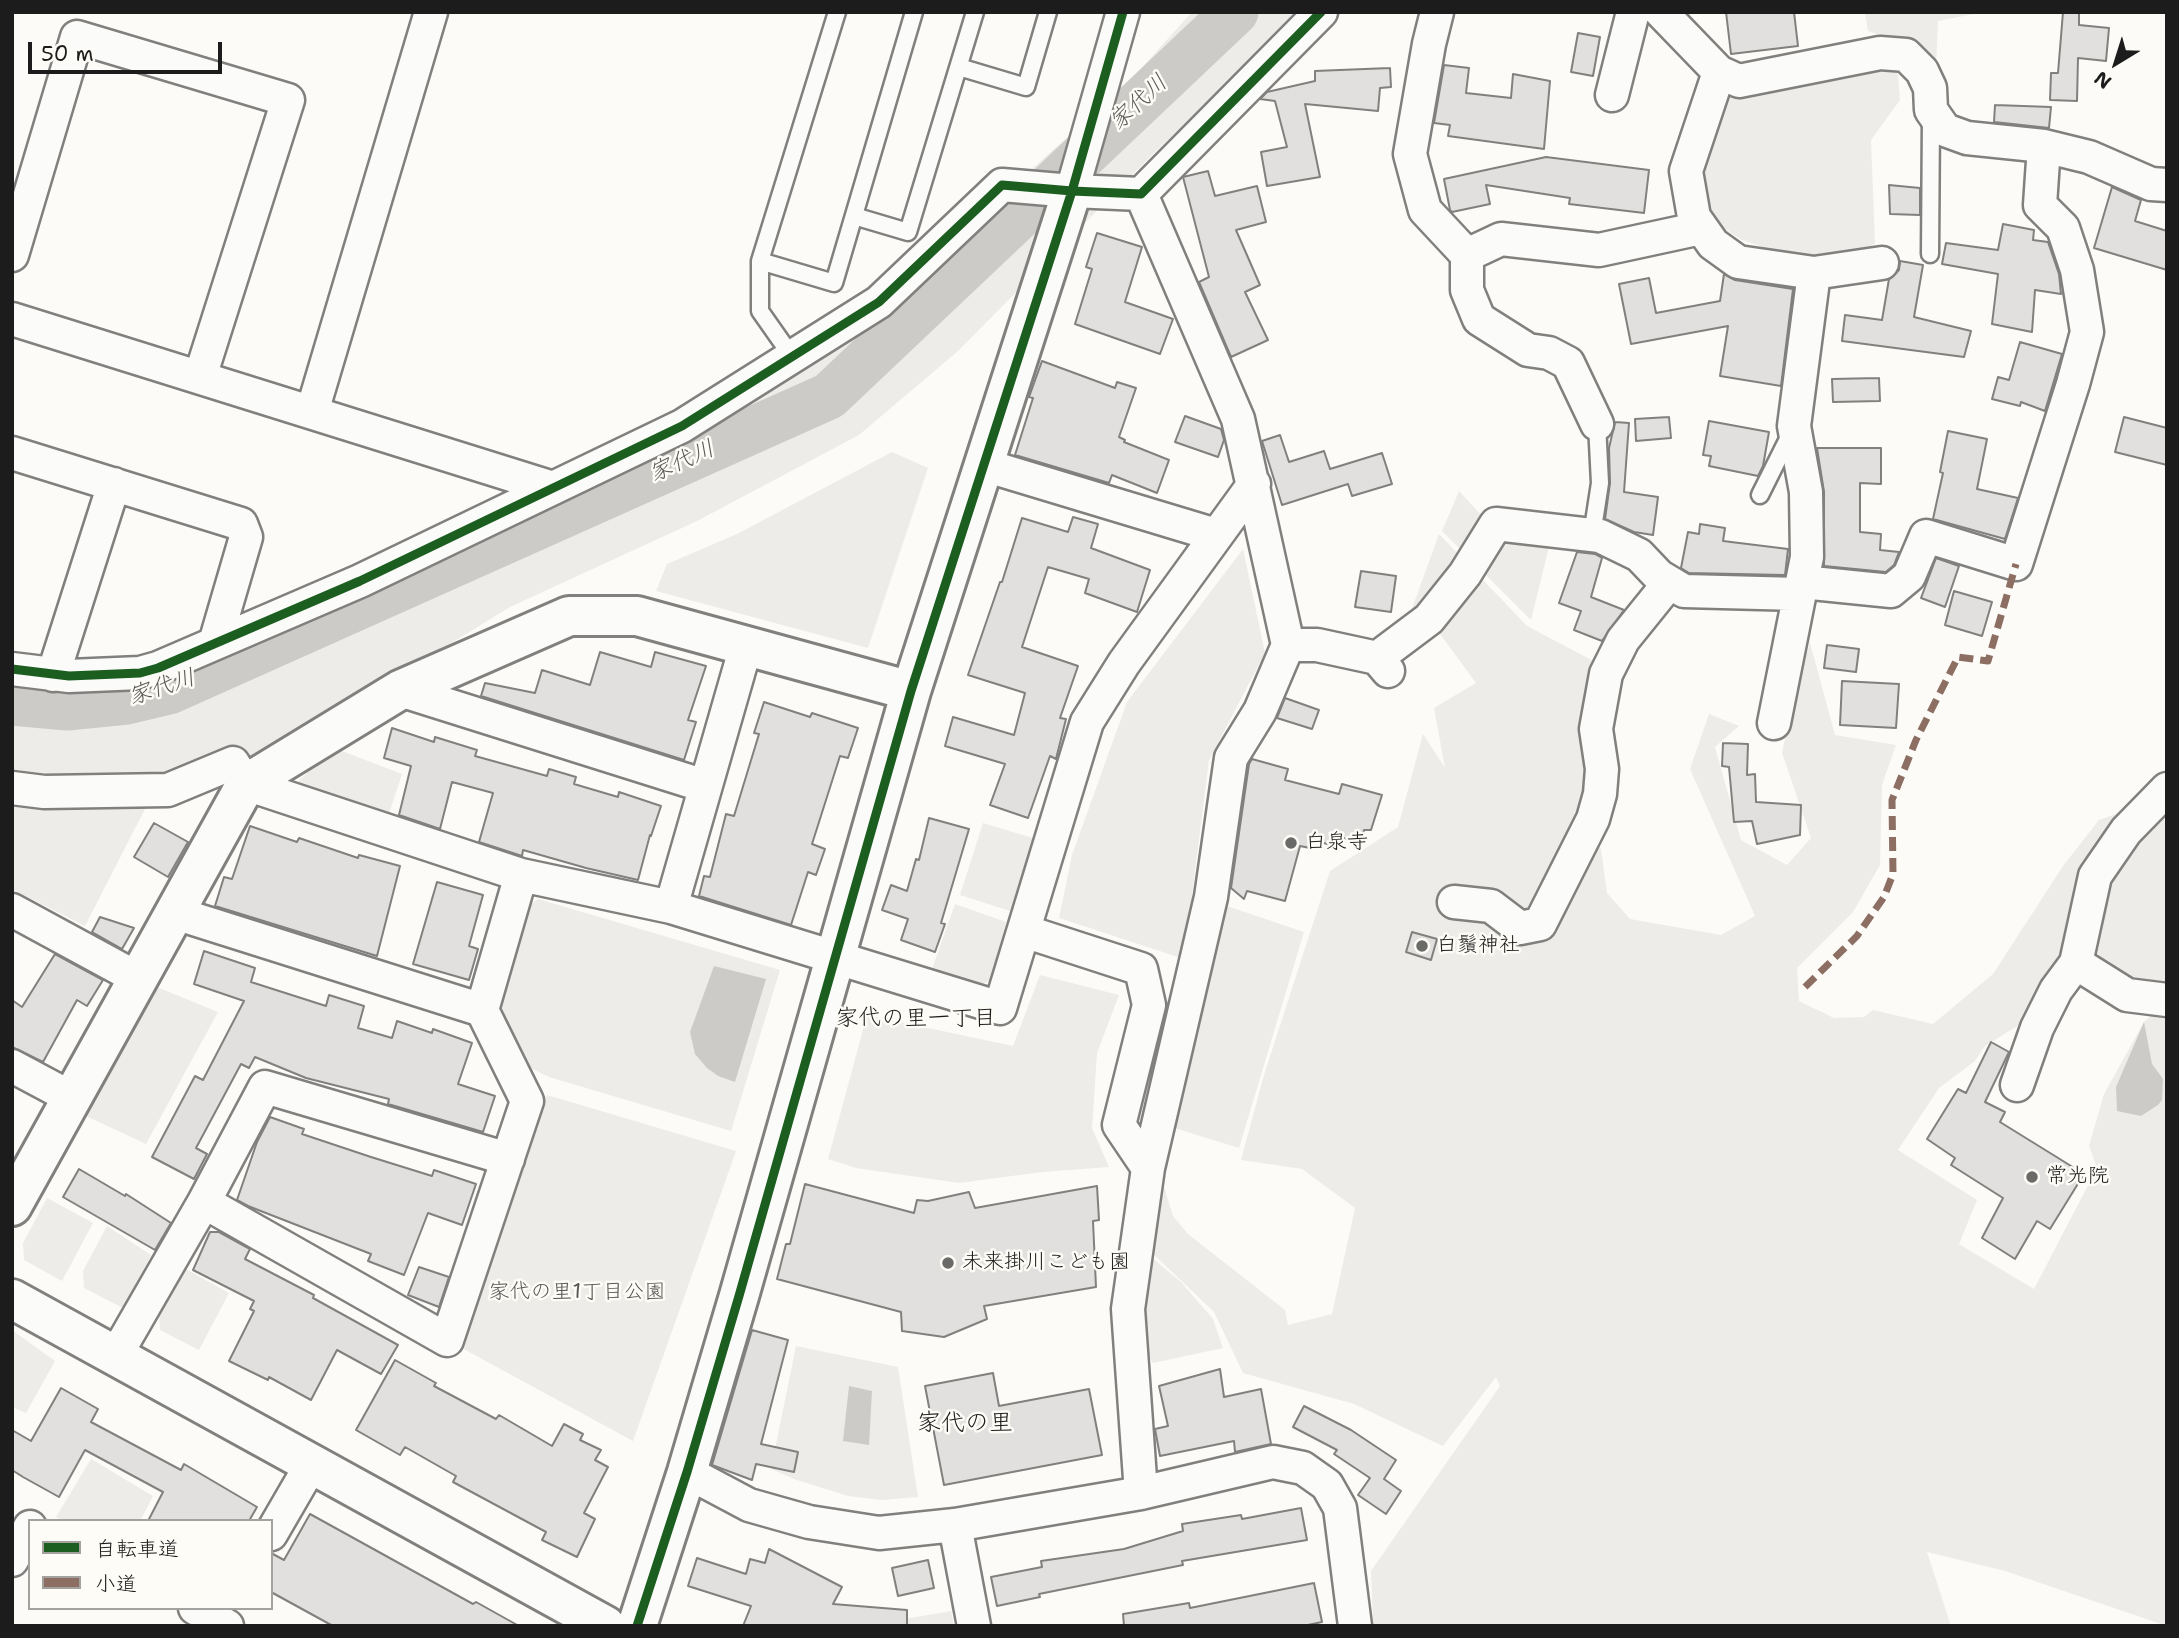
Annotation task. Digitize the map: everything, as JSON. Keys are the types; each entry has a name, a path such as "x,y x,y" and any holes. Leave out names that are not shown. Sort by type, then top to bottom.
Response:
{"street":[{"path":"312,412 431,12"},
{"path":"637,1626 687,1472 911,691 1072,191 1123,12"},
{"path":"12,669 69,676 140,673 360,581 682,426 879,302 1002,185 1141,194 1321,12"},
{"path":"1437,12 1410,154 1424,210 1467,256 1467,290 1479,319 1528,350 1549,353 1568,363 1597,424"},
{"path":"1612,95 1633,12"},
{"path":"1661,12 1719,72 1739,81 1880,53 1906,55 1922,71 1930,88 1931,110 1945,130 1967,138 2045,146 2089,157 2151,184 2167,186"},
{"path":"12,255 78,37 288,100 200,377"},
{"path":"1719,72 1686,171 1694,217 1713,244 1738,262 1814,273 1882,263"},
{"path":"1288,645 1317,645 1382,664 1429,619 1465,574 1496,523 1600,536 1639,555 1659,576 1684,591 1800,588 1891,592 1909,576 1926,536 2016,564 2087,332 2077,270 2063,228 2040,205 2045,146"},
{"path":"1141,194 1238,419 1288,645 1260,711 1231,758 1211,897 1148,1168 1128,1309 1141,1493"},
{"path":"1467,256 1501,239 1599,250 1702,228"},
{"path":"1774,723 1807,557 1806,492 1794,426 1814,273"},
{"path":"12,319 553,488"},
{"path":"12,453 241,524 246,537 215,643"},
{"path":"984,465 1216,535"},
{"path":"53,675 114,484"},
{"path":"12,788 44,792 168,790 233,763 246,784 521,875 671,907 1000,1008 1087,722 1124,663 1254,484"},
{"path":"1454,902 1491,906 1520,928 1540,924 1593,819 1600,794 1602,769 1596,729 1606,674 1623,640 1670,583"},
{"path":"12,1206 246,784 400,690 569,616 637,616 911,691"},
{"path":"671,907 746,646"},
{"path":"400,690 705,786"},
{"path":"2017,1085 2037,1028 2056,990 2076,963 2095,876 2126,831 2167,789"},
{"path":"204,1202 447,1340 527,1101 482,1010 521,875"},
{"path":"12,909 139,979"},
{"path":"175,913 482,1010"},
{"path":"1024,931 1141,969 1149,1005 1119,1125 1148,1168"},
{"path":"2076,963 2127,995 2167,1000"},
{"path":"12,1066 72,1098"},
{"path":"116,1355 204,1202 265,1087 508,1159"},
{"path":"12,1299 606,1626"},
{"path":"687,1472 749,1505 809,1522 879,1533 955,1525 1141,1493 1273,1462 1303,1468 1327,1485 1340,1508 1354,1626"},
{"path":"273,1531 311,1465"},
{"path":"12,1509 30,1519"},
{"path":"955,1525 974,1626"},
{"path":"12,1560 28,1531"}],"lane":[{"path":"793,358 760,311 760,261 837,12"},
{"path":"760,261 834,283 914,12"},
{"path":"854,216 908,232 975,12"},
{"path":"959,67 1026,86 1048,12"},
{"path":"1930,254 1931,110"},
{"path":"1592,535 1600,483 1597,424"},
{"path":"1760,495 1794,426"}],"green space":[{"path":"1192,12 1306,12 1162,145 958,351 859,435 697,521 510,607 253,765 147,790 12,783 12,671 158,668 858,324 1128,83"},
{"path":"1984,12 1938,21 1936,68 1907,44 1868,31 1865,13"},
{"path":"1873,65 1898,74 1900,100 1871,140 1875,244 1862,251 1825,260 1766,248 1742,240 1719,225 1702,203 1700,182 1705,149 1727,91 1777,91"},
{"path":"892,452 928,468 868,648 656,591 667,564 737,534"},
{"path":"1459,491 1493,528 1551,539 1531,620 1442,531"},
{"path":"1439,534 1527,626 1601,665 1601,702 1578,820 1601,849 1607,893 1630,919 1721,935 1755,916 1690,769 1709,714 1739,726 1715,747 1741,840 1787,865 1811,838 1782,753 1795,692 1810,643 1835,735 1896,745 1882,785 1880,865 1853,912 1797,968 1799,1001 1834,1018 1864,1017 1873,1010 1933,1024 1993,974 2063,866 2099,820 2127,810 2079,949 2035,1015 1985,1046 1975,1061 1939,1088 1898,1150 1977,1200 1959,1244 2034,1289 2097,1168 2089,1146 2104,1094 2144,1022 2167,1000 2167,1626 2005,1571 1927,1552 1951,1626 1366,1626 1373,1624 1371,1571 1500,1386 1496,1377 1443,1446 1354,1404 1243,1373 1214,1312 1147,1248 1158,1167 1173,1216 1188,1234 1285,1310 1288,1325 1332,1314 1355,1208 1302,1169 1241,1160 1264,1075 1330,871 1398,827 1423,734 1445,768 1434,708 1476,683 1429,619 1406,625"},
{"path":"1243,549 1265,653 1209,760 1184,959 1059,918 1072,855 1127,702"},
{"path":"334,748 402,774 387,820 290,789"},
{"path":"12,800 75,807 146,807 85,926 12,889"},
{"path":"2167,810 2167,984 2157,987 2121,976 2093,949 2103,888 2124,852"},
{"path":"983,823 1033,838 1010,911 960,895"},
{"path":"538,899 780,970 731,1131 549,1077 524,1065 494,1004 524,908"},
{"path":"955,904 1006,922 992,980 978,986 932,969"},
{"path":"1221,904 1304,932 1239,1148 1168,1126"},
{"path":"1040,975 1119,995 1097,1053 1092,1128 1109,1167 1042,1172 959,1183 856,1168 828,1159 867,1015 1013,1046"},
{"path":"157,987 218,1012 146,1144 86,1116"},
{"name":"家代の里1丁目公園","path":"547,1095 736,1151 633,1441 447,1340"},
{"path":"47,1198 93,1223 62,1281 24,1260 23,1243"},
{"path":"107,1226 151,1255 123,1308 84,1288 83,1271"},
{"path":"1151,1257 1181,1282 1213,1319 1223,1348 1153,1363 1143,1347 1141,1288"},
{"path":"184,1268 229,1293 199,1350 160,1330 159,1313"},
{"path":"12,1330 55,1361 26,1413 12,1407"},
{"path":"796,1346 898,1367 918,1497 882,1500 848,1496 771,1469"},
{"path":"91,1459 153,1496 141,1519 56,1517"},
{"path":"951,1611 954,1626 900,1626 899,1620"}],"shaded area":[{"path":"714,966 766,979 735,1082 718,1076 707,1068 695,1054 690,1032"},
{"path":"2144,1022 2152,1064 2163,1079 2162,1100 2141,1116 2117,1111 2116,1087"},
{"path":"849,1386 872,1391 869,1445 843,1441"}],"building":[{"path":"1726,12 1794,12 1798,46 1731,54"},
{"path":"2063,12 2079,12 2079,25 2109,28 2106,61 2078,58 2077,101 2050,100 2051,73 2058,73"},
{"path":"1578,33 1600,37 1593,76 1571,72"},
{"path":"1444,65 1469,68 1466,93 1511,98 1513,74 1550,81 1544,149 1448,136 1450,125 1434,123"},
{"path":"1390,68 1391,87 1380,88 1378,111 1305,104 1320,177 1267,186 1261,152 1287,147 1275,101 1260,99 1267,92 1315,81 1315,71"},
{"path":"1995,105 2051,107 2049,128 1994,122"},
{"path":"1546,157 1649,170 1644,213 1569,204 1570,198 1486,185 1490,204 1452,212 1450,210 1444,179"},
{"path":"1208,171 1215,196 1257,186 1266,222 1236,230 1260,285 1245,292 1268,340 1231,357 1199,282 1209,277 1183,177"},
{"path":"1889,185 1920,188 1920,215 1890,214"},
{"path":"2112,187 2141,200 2135,221 2167,231 2167,270 2094,248"},
{"path":"2003,224 2034,230 2033,240 2048,242 2059,274 2061,294 2035,290 2032,332 1992,324 1998,274 1942,264 1946,243 1998,250"},
{"path":"1097,233 1142,247 1125,302 1173,319 1160,354 1075,324 1092,269 1086,267"},
{"path":"1900,261 1923,265 1914,317 1971,331 1964,357 1842,341 1845,315 1882,320 1889,279 1899,270"},
{"path":"1724,274 1735,280 1793,289 1781,386 1720,376 1728,326 1631,344 1619,284 1649,278 1656,313 1720,301"},
{"path":"2020,342 2062,354 2045,411 2021,402 2020,406 1992,399 1998,377 2009,380"},
{"path":"1042,361 1115,388 1117,382 1136,388 1119,437 1125,440 1124,442 1169,460 1157,493 1112,475 1109,483 1015,455 1033,398 1029,397"},
{"path":"1879,378 1880,401 1833,402 1832,379"},
{"path":"1185,416 1221,429 1224,440 1218,457 1175,442"},
{"path":"1669,417 1671,438 1636,441 1635,419"},
{"path":"2124,417 2167,428 2167,465 2115,452"},
{"path":"1709,421 1769,432 1763,466 1758,476 1709,466 1711,456 1703,455"},
{"path":"1615,422 1629,423 1624,492 1658,497 1653,535 1634,532 1605,519 1610,483 1609,448"},
{"path":"1948,431 1987,439 1977,489 2018,498 2005,539 1933,519 1943,473 1940,472"},
{"path":"1280,435 1289,462 1324,451 1330,469 1382,453 1392,484 1352,496 1348,484 1282,505 1262,441"},
{"path":"1817,448 1881,448 1881,484 1860,483 1860,532 1881,534 1880,550 1899,552 1894,565 1886,572 1824,566 1824,492"},
{"path":"1073,517 1098,524 1091,548 1150,570 1137,612 1085,593 1089,579 1048,567 1022,647 1078,666 1060,718 1066,719 1056,759 1050,756 1028,818 990,805 1005,764 945,746 953,717 1014,735 1025,693 968,675 1022,518 1068,532"},
{"path":"1700,524 1725,528 1723,541 1788,549 1785,575 1689,573 1681,568 1688,532 1699,534"},
{"path":"1577,552 1595,554 1602,558 1591,597 1624,610 1602,641 1574,630 1581,611 1559,603"},
{"path":"1936,558 1959,566 1945,607 1921,598"},
{"path":"1361,571 1396,576 1391,612 1355,607"},
{"path":"1954,591 1992,602 1982,636 1945,625"},
{"path":"1827,645 1859,649 1856,672 1824,668"},
{"path":"600,652 651,667 655,652 706,666 688,720 696,722 684,760 481,696 485,683 535,693 542,670 590,685"},
{"path":"1842,681 1899,684 1896,728 1840,725"},
{"path":"1285,698 1319,710 1312,729 1277,718"},
{"path":"764,702 810,717 812,713 858,728 848,758 840,756 812,844 825,849 816,875 808,872 791,925 699,896 704,876 710,877 726,814 734,816 759,734 754,733"},
{"path":"392,728 434,742 435,737 477,750 475,756 547,776 549,769 576,777 574,784 618,797 619,792 661,806 638,880 523,850 522,856 479,842 493,793 452,782 440,829 399,815 411,766 384,758"},
{"path":"1723,743 1748,744 1747,775 1755,774 1756,802 1801,805 1800,835 1757,844 1752,821 1734,822 1729,767 1722,766"},
{"path":"1252,759 1288,769 1285,780 1339,794 1342,784 1382,795 1371,830 1364,830 1360,843 1340,837 1337,847 1314,840 1310,848 1300,846 1285,901 1247,891 1244,899 1231,888 1249,764"},
{"path":"929,818 969,829 941,923 945,924 935,952 901,940 908,919 882,910 891,885 907,891 916,859 919,860"},
{"path":"154,823 188,842 168,877 134,857"},
{"path":"250,826 297,842 299,838 358,858 359,855 400,866 377,956 215,906 224,877 232,879"},
{"path":"437,882 483,895 469,946 478,949 469,980 413,964"},
{"path":"100,917 134,928 122,949 92,932"},
{"name":"白鬚神社","path":"1412,932 1437,939 1431,960 1406,952"},
{"path":"204,951 255,968 251,982 326,1006 329,995 364,1006 358,1028 392,1038 397,1021 432,1033 433,1029 472,1043 458,1084 495,1096 483,1132 388,1104 389,1099 306,1078 255,1057 249,1068 241,1064 196,1148 207,1154 194,1179 152,1157 195,1076 203,1080 244,1001 194,984"},
{"path":"55,954 103,980 87,1006 77,1000 43,1062 12,1047 12,1000 22,1007"},
{"name":"常光院","path":"1991,1042 2009,1052 1985,1102 2005,1112 2000,1122 2084,1174 2050,1229 2037,1221 2015,1259 1982,1238 2003,1198 1951,1165 1955,1158 1927,1139 1958,1089 1966,1093"},
{"path":"270,1117 304,1129 302,1134 371,1157 432,1176 434,1170 476,1184 462,1225 428,1213 404,1275 368,1261 371,1254 237,1200 257,1142"},
{"path":"79,1169 125,1196 126,1194 171,1223 155,1250 63,1197"},
{"path":"805,1184 914,1213 917,1200 928,1201 969,1192 975,1208 1097,1186 1099,1220 1093,1221 1096,1287 984,1306 987,1319 944,1337 902,1331 901,1312 777,1279 786,1244 790,1244"},
{"path":"210,1232 219,1232 250,1249 245,1259 314,1295 313,1298 398,1345 381,1374 337,1350 311,1400 269,1377 268,1380 229,1361 254,1311 250,1309 254,1301 193,1270"},
{"path":"419,1267 449,1277 439,1307 408,1295"},
{"path":"752,1330 788,1340 761,1444 798,1452 794,1472 756,1464 752,1480 712,1465"},
{"path":"395,1360 436,1383 434,1386 496,1419 499,1415 552,1446 564,1424 583,1434 580,1440 601,1450 595,1460 608,1467 584,1513 595,1519 577,1557 542,1540 546,1532 453,1482 456,1476 405,1447 400,1455 356,1430"},
{"path":"1220,1369 1224,1397 1261,1389 1271,1444 1235,1452 1234,1441 1160,1456 1155,1429 1168,1426 1159,1386"},
{"path":"993,1373 999,1406 1089,1389 1102,1455 944,1485 925,1386"},
{"path":"61,1388 98,1409 91,1422 181,1470 184,1464 257,1507 250,1519 149,1519 163,1492 85,1450 59,1497 12,1470 12,1430 31,1441"},
{"path":"1304,1406 1351,1430 1396,1460 1384,1479 1401,1491 1386,1514 1358,1495 1370,1478 1334,1454 1337,1450 1293,1427"},
{"path":"1301,1508 1307,1540 1182,1561 1183,1565 1039,1594 1040,1597 997,1606 991,1577 1042,1567 1041,1561 1124,1549 1183,1531 1182,1524 1241,1515 1242,1519"},
{"path":"310,1514 473,1604 476,1602 519,1626 333,1626 273,1593 273,1554 284,1560"},
{"path":"769,1549 842,1587 833,1604 907,1610 907,1626 743,1626 751,1606 688,1586 697,1558 746,1574 750,1559 765,1563"},
{"path":"928,1560 934,1588 898,1596 892,1568"},
{"path":"1314,1583 1322,1622 1303,1626 1124,1626 1123,1614 1189,1603 1190,1608"}],"waterway":[{"name":"家代川","path":"12,702 67,707 127,701 169,691 829,396 1235,12"}],"marked path":[{"path":"1805,987 1857,936 1884,897 1893,874 1892,800 1916,740 1958,657 1988,661 2016,564"}],"cycle path":[{"path":"637,1626 687,1472 739,1296 911,691 1072,191 1123,12"},
{"path":"12,669 69,676 140,673 158,668 360,581 682,426 879,302 1002,185 1141,194 1321,12"}],"place":[{"name":"白泉寺","path":"1291,843"},
{"name":"白鬚神社","path":"1422,946"},
{"name":"常光院","path":"2032,1177"},
{"name":"未来掛川こども園","path":"948,1263"}],"district":[{"name":"家代の里一丁目","path":"916,1019"},
{"name":"家代の里","path":"965,1424"}]}
